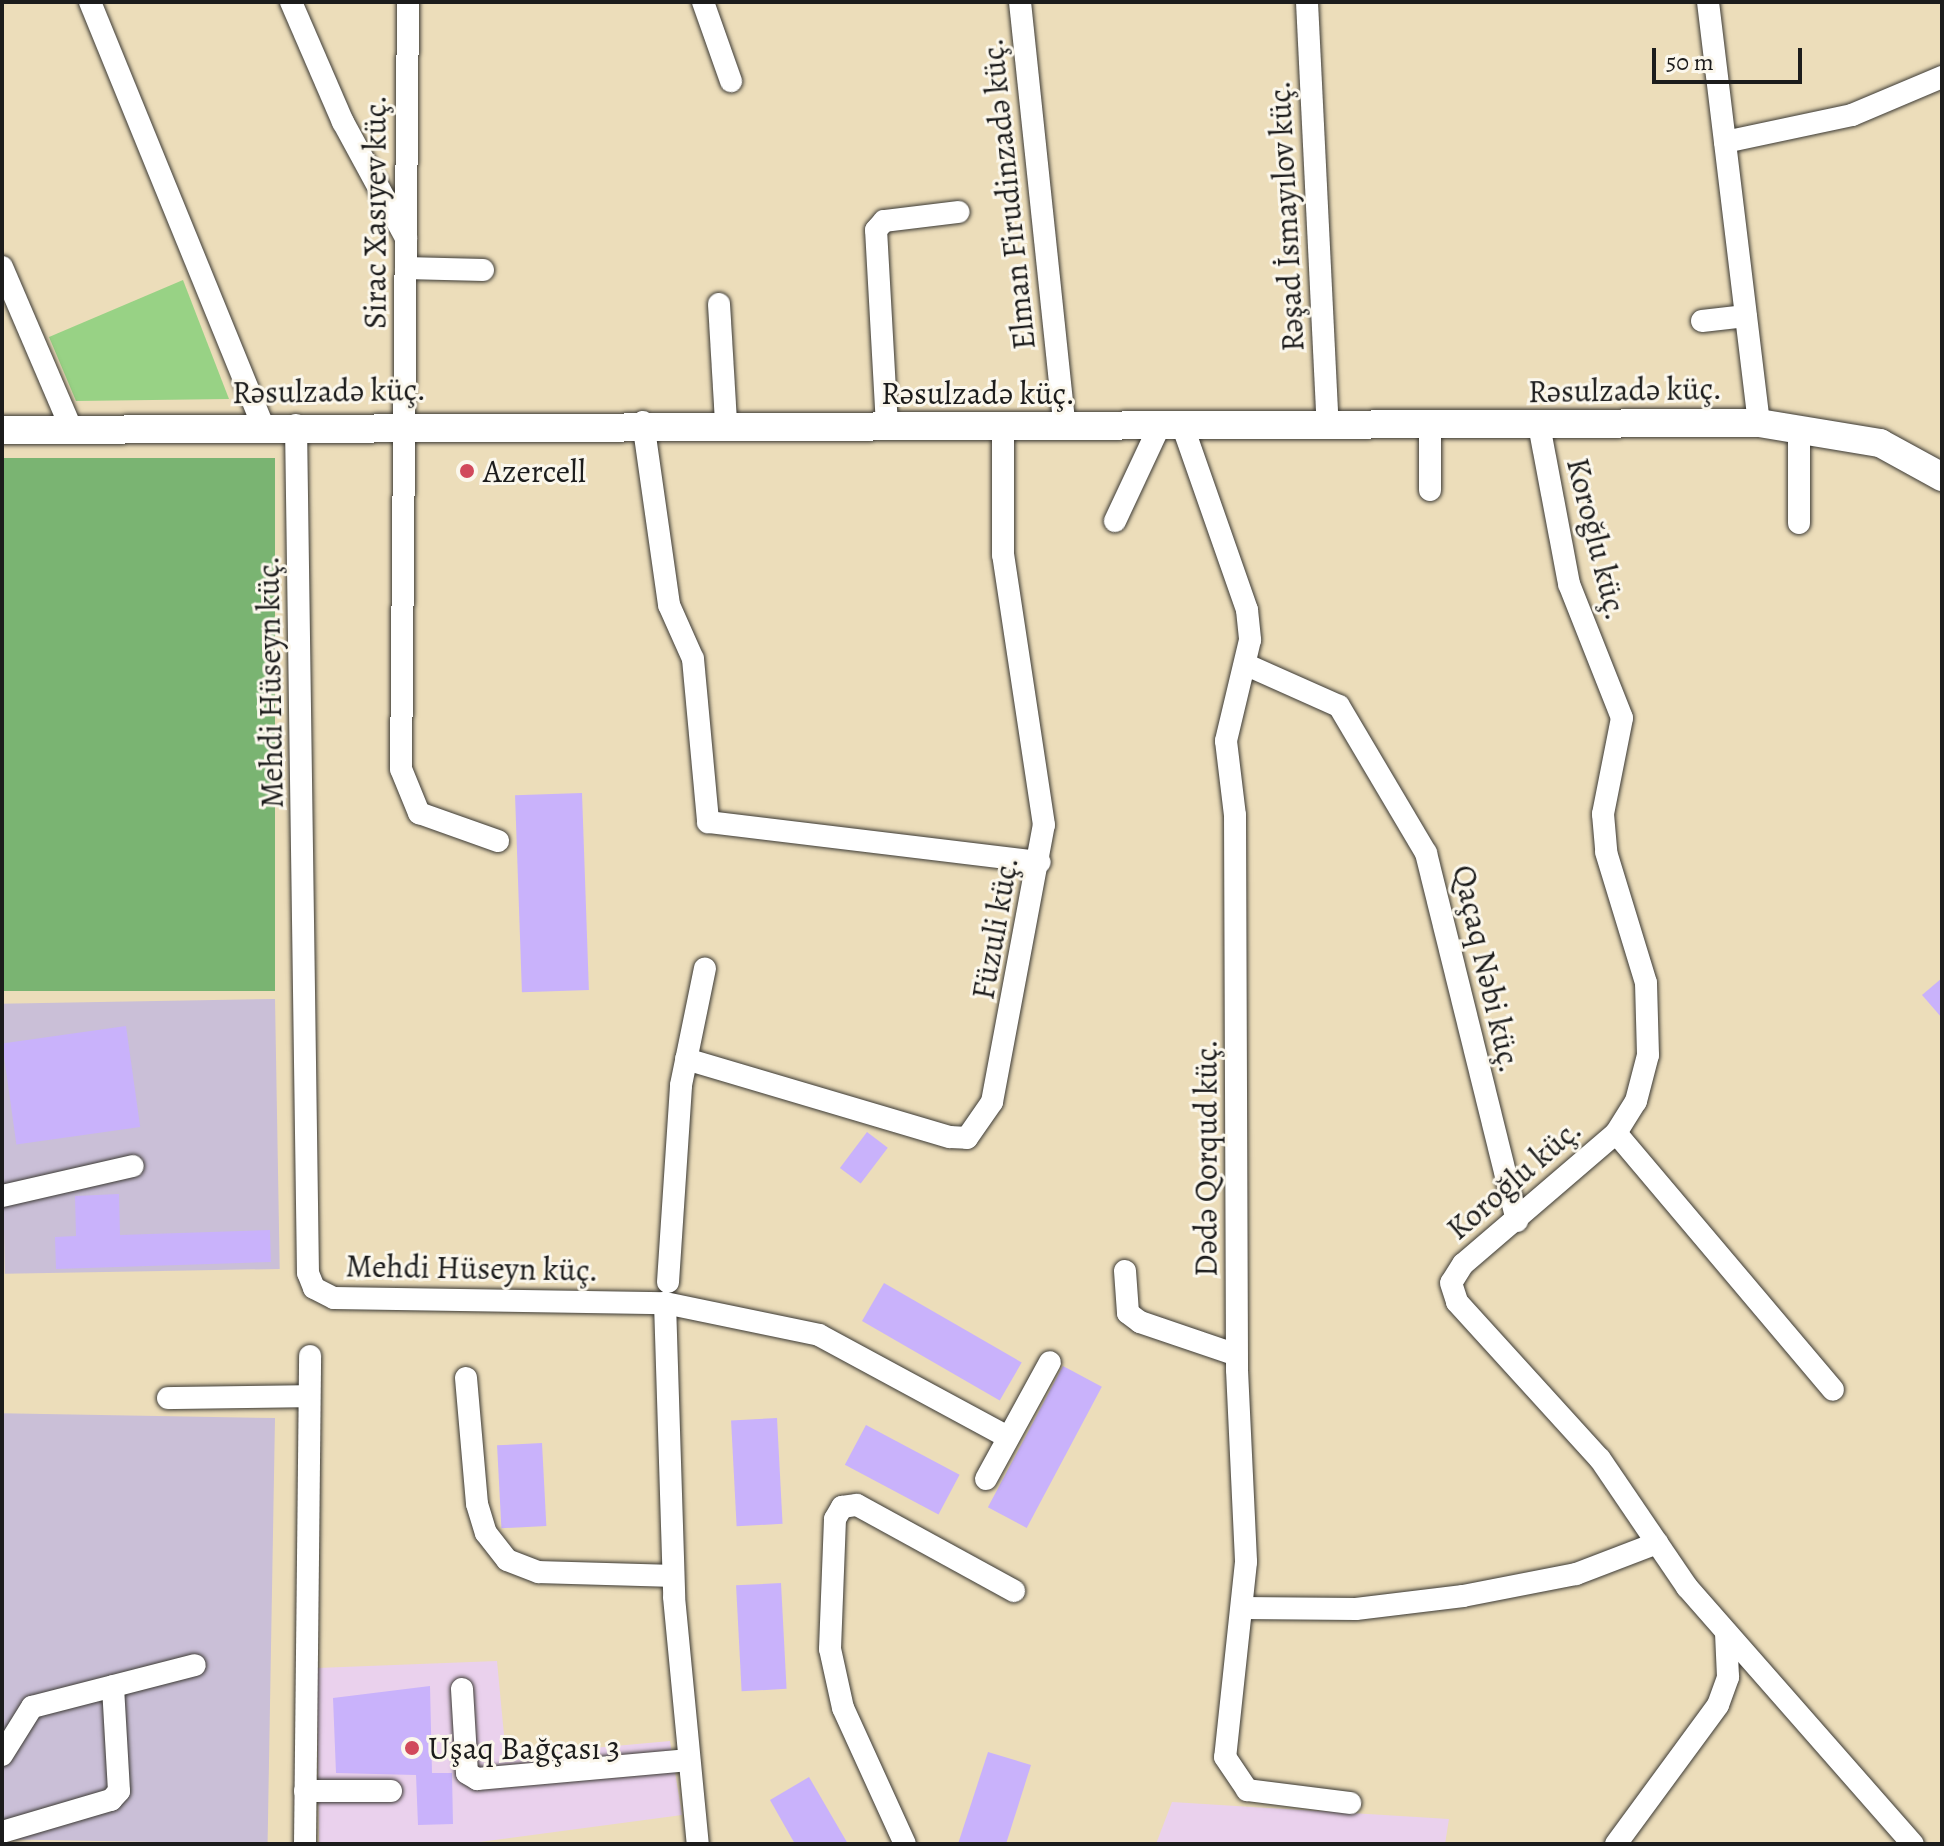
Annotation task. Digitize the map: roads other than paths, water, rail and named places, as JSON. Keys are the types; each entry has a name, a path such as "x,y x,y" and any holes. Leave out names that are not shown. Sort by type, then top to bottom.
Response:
{"main road":[{"name":"Rəsulzadə küç.","path":"2,430 643,422 1003,428 1759,423 1880,443 1942,477"}],"street":[{"path":"90,2 263,426"},
{"path":"291,2 343,122 406,239"},
{"name":"Sirac Xasıyev küç.","path":"408,2 401,769 419,813 498,841"},
{"path":"703,2 731,81"},
{"name":"Elman Firudinzadə küç.","path":"1020,2 1065,428"},
{"name":"Rəşad İsmayılov küç.","path":"1307,2 1328,426"},
{"path":"1708,2 1759,423"},
{"path":"1725,142 1852,115 1942,77"},
{"path":"887,426 876,230 884,221 958,212"},
{"path":"2,267 72,430"},
{"path":"406,268 483,270"},
{"path":"719,304 726,423"},
{"path":"1702,321 1746,316"},
{"path":"643,422 669,605 693,659 708,822 1040,862"},
{"name":"Mehdi Hüseyn küç.","path":"296,425 314,1288 334,1298 666,1292"},
{"name":"Koroğlu küç.","path":"1539,425 1569,584 1622,718 1603,814 1606,852 1646,983 1648,1055 1636,1101 1616,1133 1517,1221 1463,1264 1451,1283 1457,1302 1600,1459 1657,1543 1726,1633 1913,1844"},
{"path":"1430,426 1430,490"},
{"path":"1115,521 1171,427"},
{"name":"Dədə Qorqud küç.","path":"1171,427 1247,610 1249,666 1226,741 1236,846 1237,1355 1242,1608 1224,1742 1231,1776 1247,1790 1350,1803"},
{"name":"Füzuli küç.","path":"686,1059 769,1089 967,1138 992,1102 1040,862 1044,825 1003,555 1003,428"},
{"path":"1799,428 1799,523"},
{"name":"Qaçaq Nəbi küç.","path":"1249,666 1339,706 1426,853 1517,1221"},
{"path":"698,1844 673,1576 666,1292 686,1059 705,968"},
{"path":"1616,1133 1833,1390"},
{"path":"2,1196 133,1166"},
{"path":"1125,1271 1128,1313 1140,1322 1237,1355"},
{"path":"666,1292 819,1335 1008,1437"},
{"path":"305,1844 310,1356"},
{"path":"986,1479 1050,1362"},
{"path":"466,1378 477,1504 486,1533 507,1560 539,1572 673,1576"},
{"path":"168,1398 309,1396"},
{"path":"905,1844 843,1708 830,1649 835,1519 842,1507 857,1505 1014,1591"},
{"path":"1242,1608 1356,1609 1463,1596 1576,1574 1657,1543"},
{"path":"1616,1844 1718,1705 1728,1677 1726,1633"},
{"path":"2,1755 32,1707 195,1665"},
{"path":"2,1832 111,1800 119,1791 113,1686"},
{"path":"462,1689 467,1773 477,1779 689,1760"},
{"path":"305,1791 391,1791"}],"place":[{"name":"Azercell","path":"467,471"},
{"name":"Uşaq Bağçası 3","path":"412,1748"}]}
